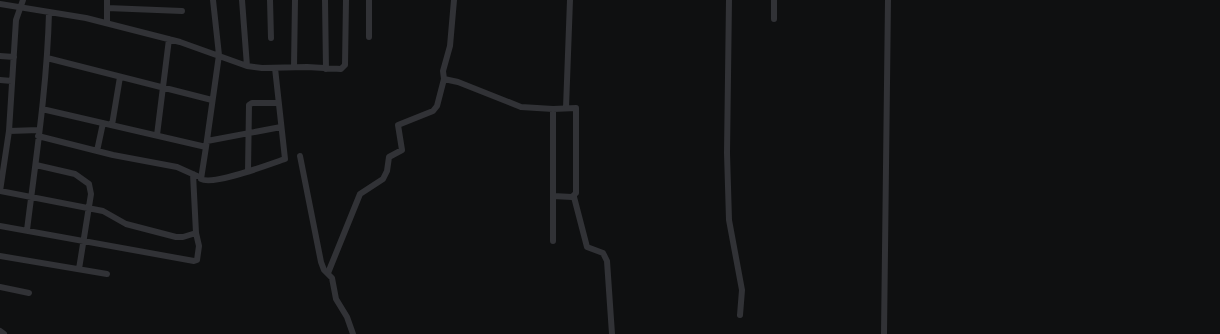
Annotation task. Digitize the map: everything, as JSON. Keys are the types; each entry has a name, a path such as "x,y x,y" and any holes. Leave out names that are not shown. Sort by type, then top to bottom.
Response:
{"street":[{"path":"23,0 17,15 9,131 0,191 31,196 110,214 126,224 180,237 196,233"},
{"path":"107,0 107,23"},
{"path":"201,180 219,55 213,0"},
{"path":"242,0 247,66"},
{"path":"270,0 271,38"},
{"path":"294,67 295,0"},
{"path":"325,0 326,69"},
{"path":"0,4 49,13 76,15 169,39 219,55 247,66 341,69 345,65 346,0"},
{"path":"369,0 369,37"},
{"path":"328,273 361,193 383,179 387,170 389,157 402,150 398,125 433,111 437,104 444,79 443,71 450,46 454,0"},
{"path":"566,108 570,0"},
{"path":"729,0 727,153 728,205 732,243 742,290 740,315"},
{"path":"774,0 774,19"},
{"path":"884,334 888,0"},
{"path":"107,8 182,11"},
{"path":"27,230 42,108 47,58 49,13"},
{"path":"157,135 169,39"},
{"path":"0,56 14,57"},
{"path":"47,58 212,100"},
{"path":"9,131 39,133 97,151 177,167 194,174 201,180 207,182 212,181 285,159 275,68"},
{"path":"112,125 120,77"},
{"path":"444,79 458,82 521,107 553,109 576,108 576,193 574,197 587,247 603,253 607,261 612,334"},
{"path":"0,80 12,80"},
{"path":"248,171 250,105 252,103 278,103"},
{"path":"42,108 157,135 206,144 281,127"},
{"path":"553,109 553,241"},
{"path":"97,151 103,122"},
{"path":"300,156 321,262 332,280 336,299 345,312 352,334"},
{"path":"36,165 74,174 83,179 91,188 79,269"},
{"path":"0,226 194,261 197,260 199,255 196,233 194,174"},
{"path":"553,196 574,197"},
{"path":"0,256 107,274"},
{"path":"0,287 29,293"},
{"path":"0,331 4,334"}]}
